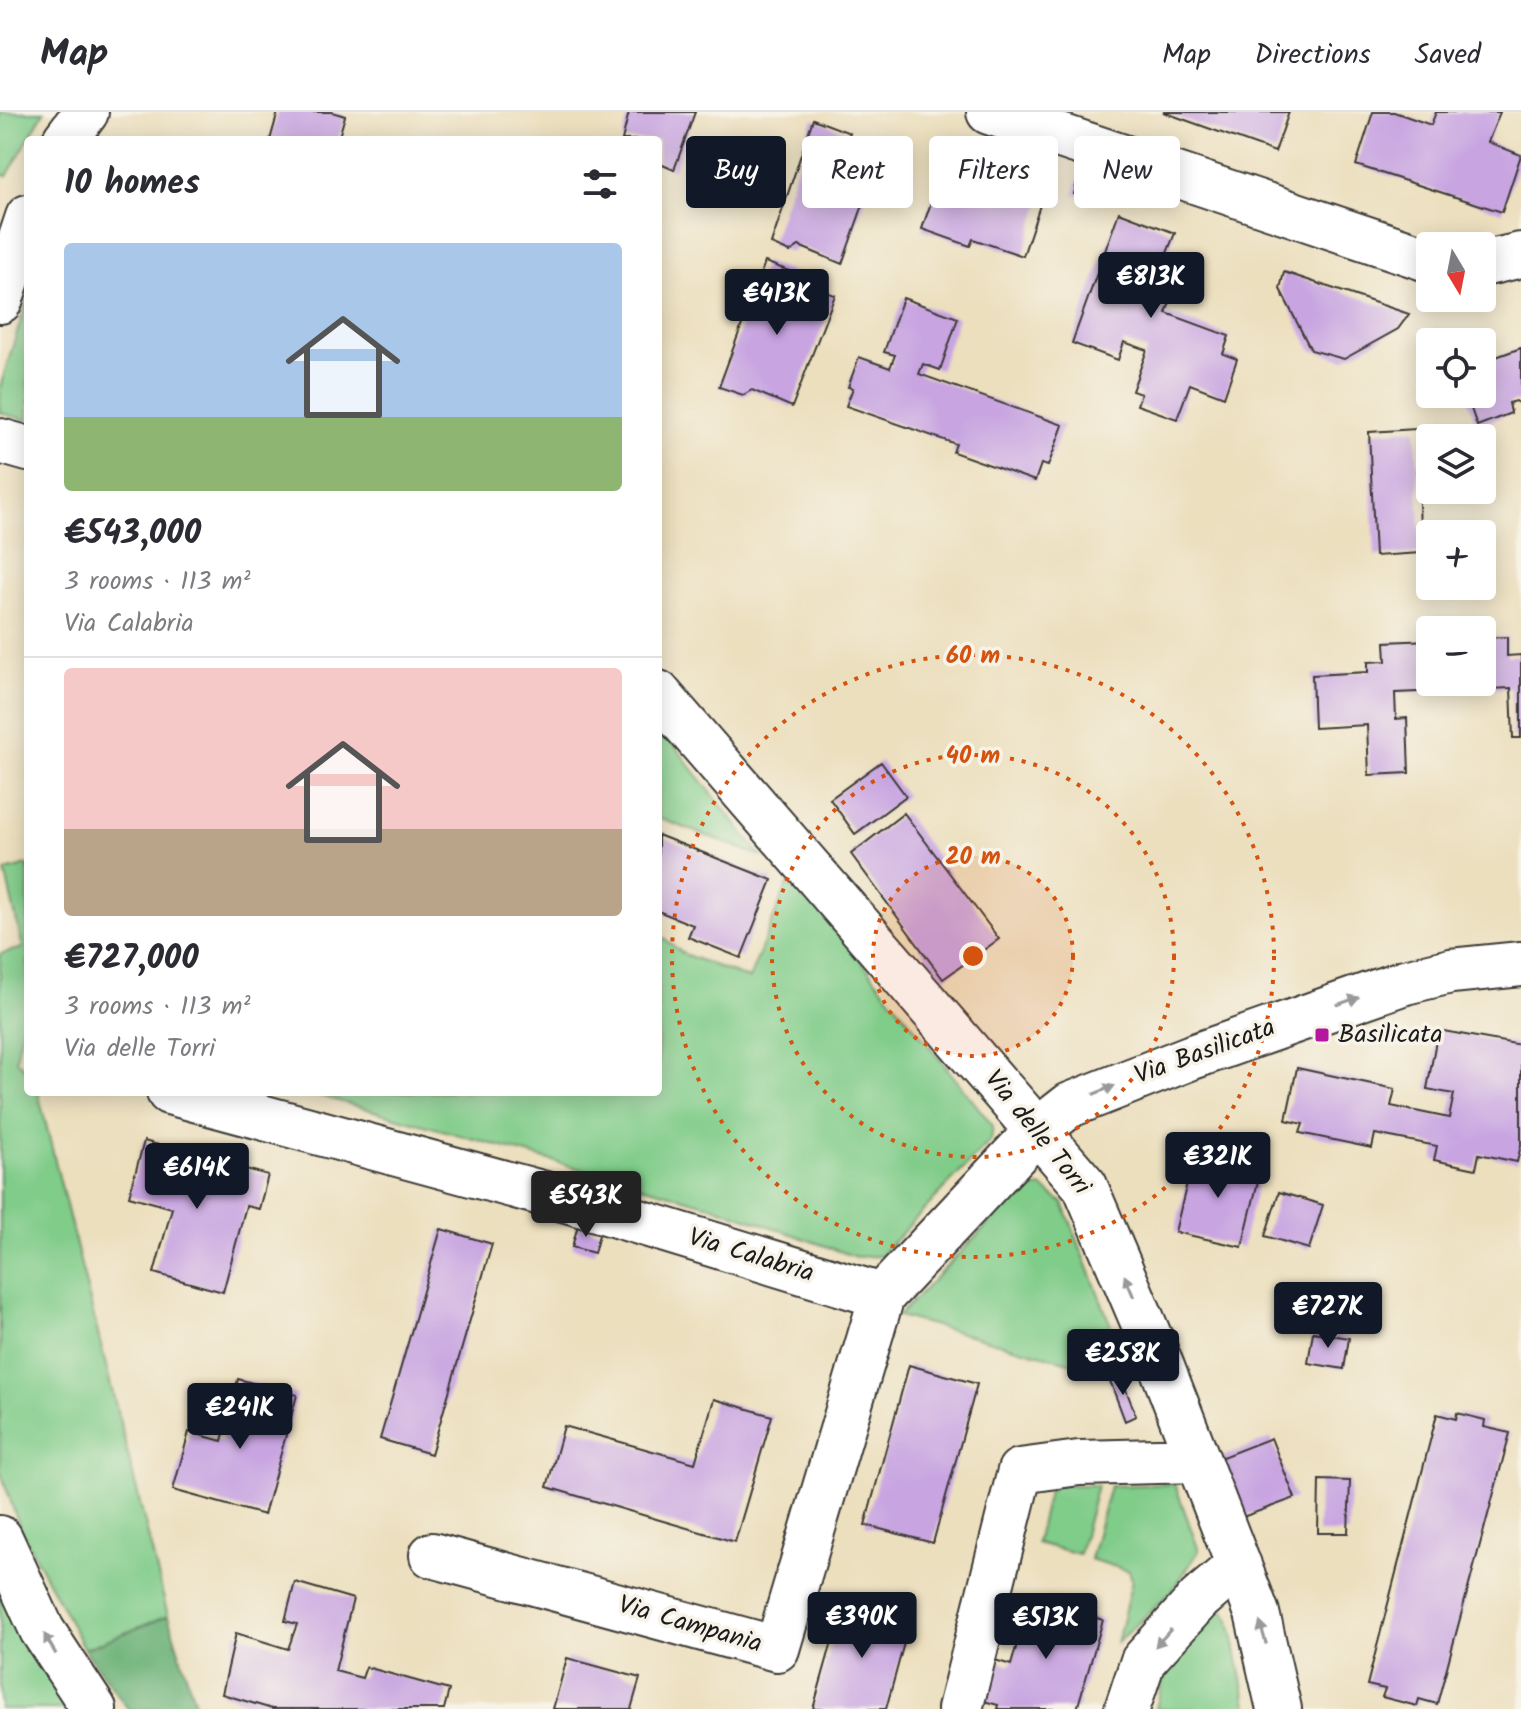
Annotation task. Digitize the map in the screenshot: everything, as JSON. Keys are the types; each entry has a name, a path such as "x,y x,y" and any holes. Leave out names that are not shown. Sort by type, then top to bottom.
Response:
{"street":[{"path":"68,136 86,112"},
{"path":"989,112 1416,255"},
{"path":"0,301 24,229"},
{"path":"1496,261 1521,255"},
{"path":"0,441 24,448"},
{"name":"Via delle Torri","path":"662,698 1085,1186 1239,1565 1266,1643 1279,1709"},
{"name":"Via Basilicata","path":"1038,1130 1070,1105 1115,1085 1405,982 1451,971 1521,964"},
{"name":"Via Calabria","path":"184,1096 567,1200 882,1296"},
{"path":"882,1296 1038,1130"},
{"name":"Via Campania","path":"432,1555 777,1649 882,1296"},
{"path":"960,1709 1020,1471 1079,1463 1198,1460"},
{"path":"0,1538 42,1630 74,1684 94,1709"},
{"path":"1127,1709 1143,1661 1199,1599 1239,1565"}],"green space":[{"path":"0,112 44,112 30,136 24,136 24,147 7,176 0,174"},
{"path":"24,311 24,419 0,413 0,387"},
{"path":"662,730 761,856 662,819"},
{"path":"24,866 24,1022 16,1060 24,1068 24,1096 39,1096 168,1616 84,1649 20,1528 0,1470 0,954 23,948 5,871"},
{"path":"787,885 807,893 993,1126 991,1140 880,1256 856,1257 713,1206 320,1096 662,1096 662,937 684,954 749,979"},
{"path":"1041,1187 1063,1203 1127,1367 1102,1371 898,1316 1020,1192"},
{"path":"1175,1484 1199,1551 1172,1591 1117,1643 1132,1580 1129,1571 1090,1559 1110,1486"},
{"path":"1055,1485 1097,1485 1079,1554 1036,1543 1048,1492"},
{"path":"0,1583 74,1709 0,1709"},
{"path":"1220,1606 1230,1620 1248,1709 1156,1709 1168,1657"},
{"path":"168,1616 197,1709 128,1709 84,1649"}],"building":[{"path":"278,112 332,112 345,116 339,136 271,136"},
{"path":"629,112 695,112 674,170 662,165 662,136 623,136"},
{"path":"1163,112 1289,112 1275,152"},
{"path":"1373,112 1394,112 1431,125 1436,112 1500,112 1488,142 1521,155 1502,212 1356,165"},
{"path":"813,119 850,133 849,136 807,136"},
{"path":"802,152 802,208 862,208 842,264 799,246 790,252 771,244 783,208 786,208"},
{"path":"929,208 1039,208 1023,256 973,239 970,246 922,229"},
{"path":"1119,212 1175,233 1165,258 1184,265 1166,313 1229,336 1223,354 1237,359 1224,397 1190,384 1177,419 1137,405 1141,394 1132,391 1147,350 1124,342 1118,360 1072,343"},
{"path":"765,262 797,274 796,282 835,295 792,407 752,390 743,395 719,387"},
{"path":"1284,272 1409,314 1398,329 1344,359 1311,350 1280,289"},
{"path":"903,298 958,318 940,370 923,364 919,374 1063,425 1048,466 1041,464 1035,481 953,452 956,444 846,406 853,388 848,387 859,357 890,368 895,355 884,352"},
{"path":"1521,348 1521,405 1516,401 1509,403 1511,413 1476,424 1471,408 1496,408 1496,357"},
{"path":"1416,429 1416,504 1419,504 1420,520 1416,520 1416,553 1375,556 1369,432"},
{"path":"1496,637 1507,637 1507,656 1521,655 1521,738 1513,738 1511,688 1496,689"},
{"path":"1416,641 1416,692 1395,693 1396,719 1407,718 1409,773 1369,775 1367,725 1314,728 1312,675 1368,672 1368,662 1386,661 1385,642"},
{"path":"881,762 906,796 855,834 830,799"},
{"path":"904,813 999,939 943,979 851,854"},
{"path":"662,837 772,880 741,958 688,937 693,925 662,913"},
{"path":"1438,1030 1521,1045 1521,1145 1517,1162 1479,1154 1476,1169 1434,1160 1437,1146 1375,1134 1372,1148 1300,1133 1303,1124 1286,1120 1297,1068 1395,1089 1391,1106 1449,1118 1454,1094 1427,1089"},
{"path":"144,1141 268,1175 259,1209 246,1206 223,1292 154,1273 172,1208 129,1196"},
{"path":"1194,1154 1261,1169 1242,1247 1175,1232"},
{"path":"1279,1192 1323,1205 1309,1249 1265,1236"},
{"path":"578,1225 600,1231 594,1253 572,1247"},
{"path":"441,1229 492,1244 431,1454 380,1439"},
{"path":"1313,1332 1349,1338 1344,1369 1308,1363"},
{"path":"909,1365 977,1384 933,1543 865,1525"},
{"path":"1120,1374 1136,1416 1125,1421 1109,1378"},
{"path":"238,1379 297,1395 264,1515 173,1490 189,1432 222,1441"},
{"path":"714,1399 772,1416 735,1542 547,1487 564,1426 695,1463"},
{"path":"1457,1413 1485,1420 1484,1427 1510,1433 1437,1704 1419,1699 1417,1706 1382,1697 1385,1689 1367,1685 1437,1414 1456,1419"},
{"path":"1271,1438 1295,1498 1240,1518 1217,1459"},
{"path":"1319,1480 1350,1481 1348,1533 1318,1533"},
{"path":"295,1582 353,1599 335,1671 362,1678 366,1667 449,1690 444,1709 272,1709 222,1694 236,1633 288,1649 297,1624 285,1621"},
{"path":"1030,1599 1103,1620 1077,1709 997,1709 998,1705 984,1701 995,1660 1011,1665"},
{"path":"843,1603 910,1621 886,1709 813,1709"},
{"path":"567,1658 640,1678 631,1709 553,1709"}],"place":[{"name":"Basilicata","path":"1322,1035"}]}
